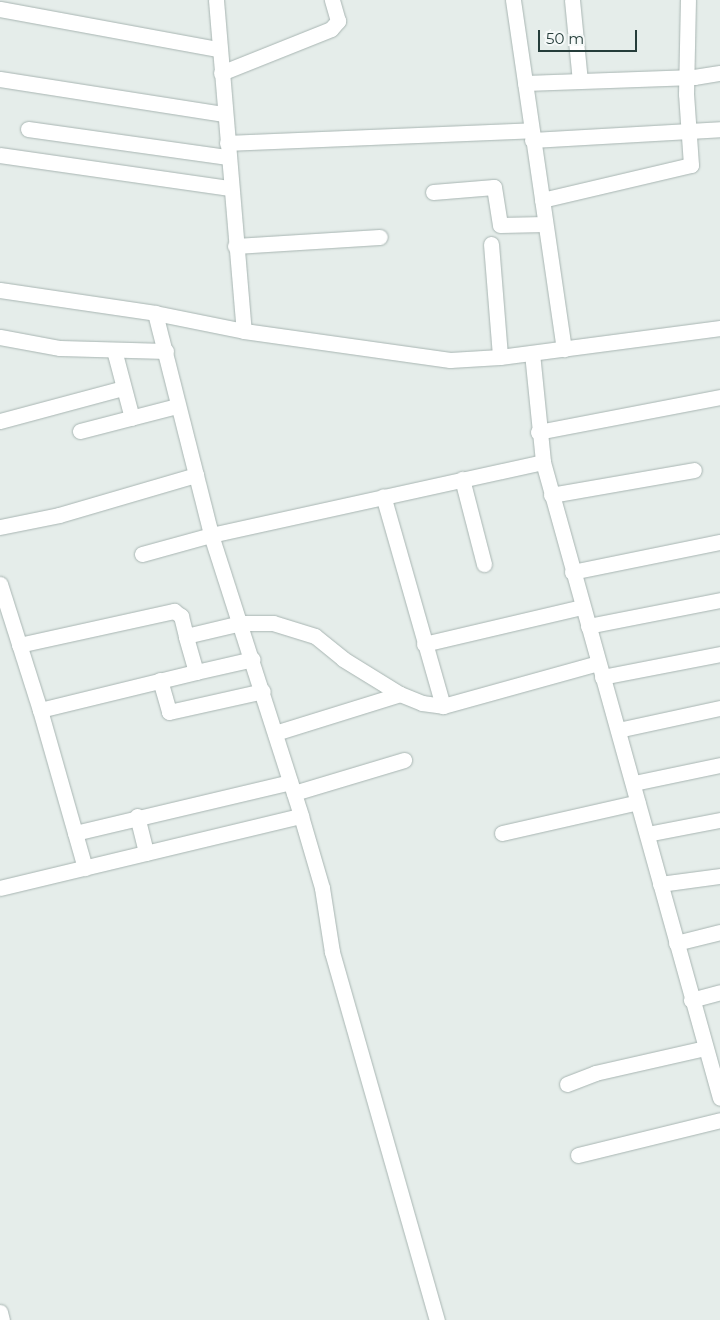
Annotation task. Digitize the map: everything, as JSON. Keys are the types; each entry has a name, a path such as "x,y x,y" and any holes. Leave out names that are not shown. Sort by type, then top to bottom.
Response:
{"street":[{"path":"216,0 230,188 244,331"},
{"path":"221,73 330,30 338,21 332,0"},
{"path":"513,0 531,135 564,349"},
{"path":"572,0 580,81"},
{"path":"542,200 689,167 693,160 687,77 688,0"},
{"path":"0,9 219,49"},
{"path":"525,83 687,77 720,73"},
{"path":"0,79 224,114"},
{"path":"28,129 227,150 531,135 720,129"},
{"path":"0,155 230,188"},
{"path":"433,192 494,187 496,218 500,225 546,224"},
{"path":"235,246 380,237"},
{"path":"491,244 500,357"},
{"path":"0,290 156,313 244,331 440,359 500,357 720,328"},
{"path":"156,313 177,406 211,535 263,691 322,888 337,970 437,1320"},
{"path":"0,337 60,348 166,351"},
{"path":"114,350 132,418"},
{"path":"532,353 542,462 600,670 634,783 691,1000 720,1098"},
{"path":"0,422 123,388"},
{"path":"538,432 720,397"},
{"path":"80,430 177,406"},
{"path":"142,554 211,535 542,462"},
{"path":"551,495 694,470"},
{"path":"0,527 59,515 196,475"},
{"path":"462,479 484,564"},
{"path":"382,496 443,706"},
{"path":"572,572 720,542"},
{"path":"0,584 40,710 84,868"},
{"path":"588,626 720,600"},
{"path":"424,644 582,607"},
{"path":"19,645 174,611 181,616 196,672"},
{"path":"186,636 241,623 273,623 315,636 343,659 400,694 422,703 443,706 600,670 720,654"},
{"path":"40,710 252,659"},
{"path":"160,680 169,712 263,691"},
{"path":"275,733 400,694"},
{"path":"618,730 720,708"},
{"path":"75,833 137,816 292,788 404,760"},
{"path":"634,783 720,765"},
{"path":"502,833 638,802"},
{"path":"137,816 146,853"},
{"path":"0,888 301,816"},
{"path":"647,834 720,820"},
{"path":"660,884 720,876"},
{"path":"676,943 720,932"},
{"path":"691,1000 720,992"},
{"path":"567,1084 595,1073 705,1048"},
{"path":"578,1155 720,1120"},
{"path":"0,1312 2,1320"}]}
